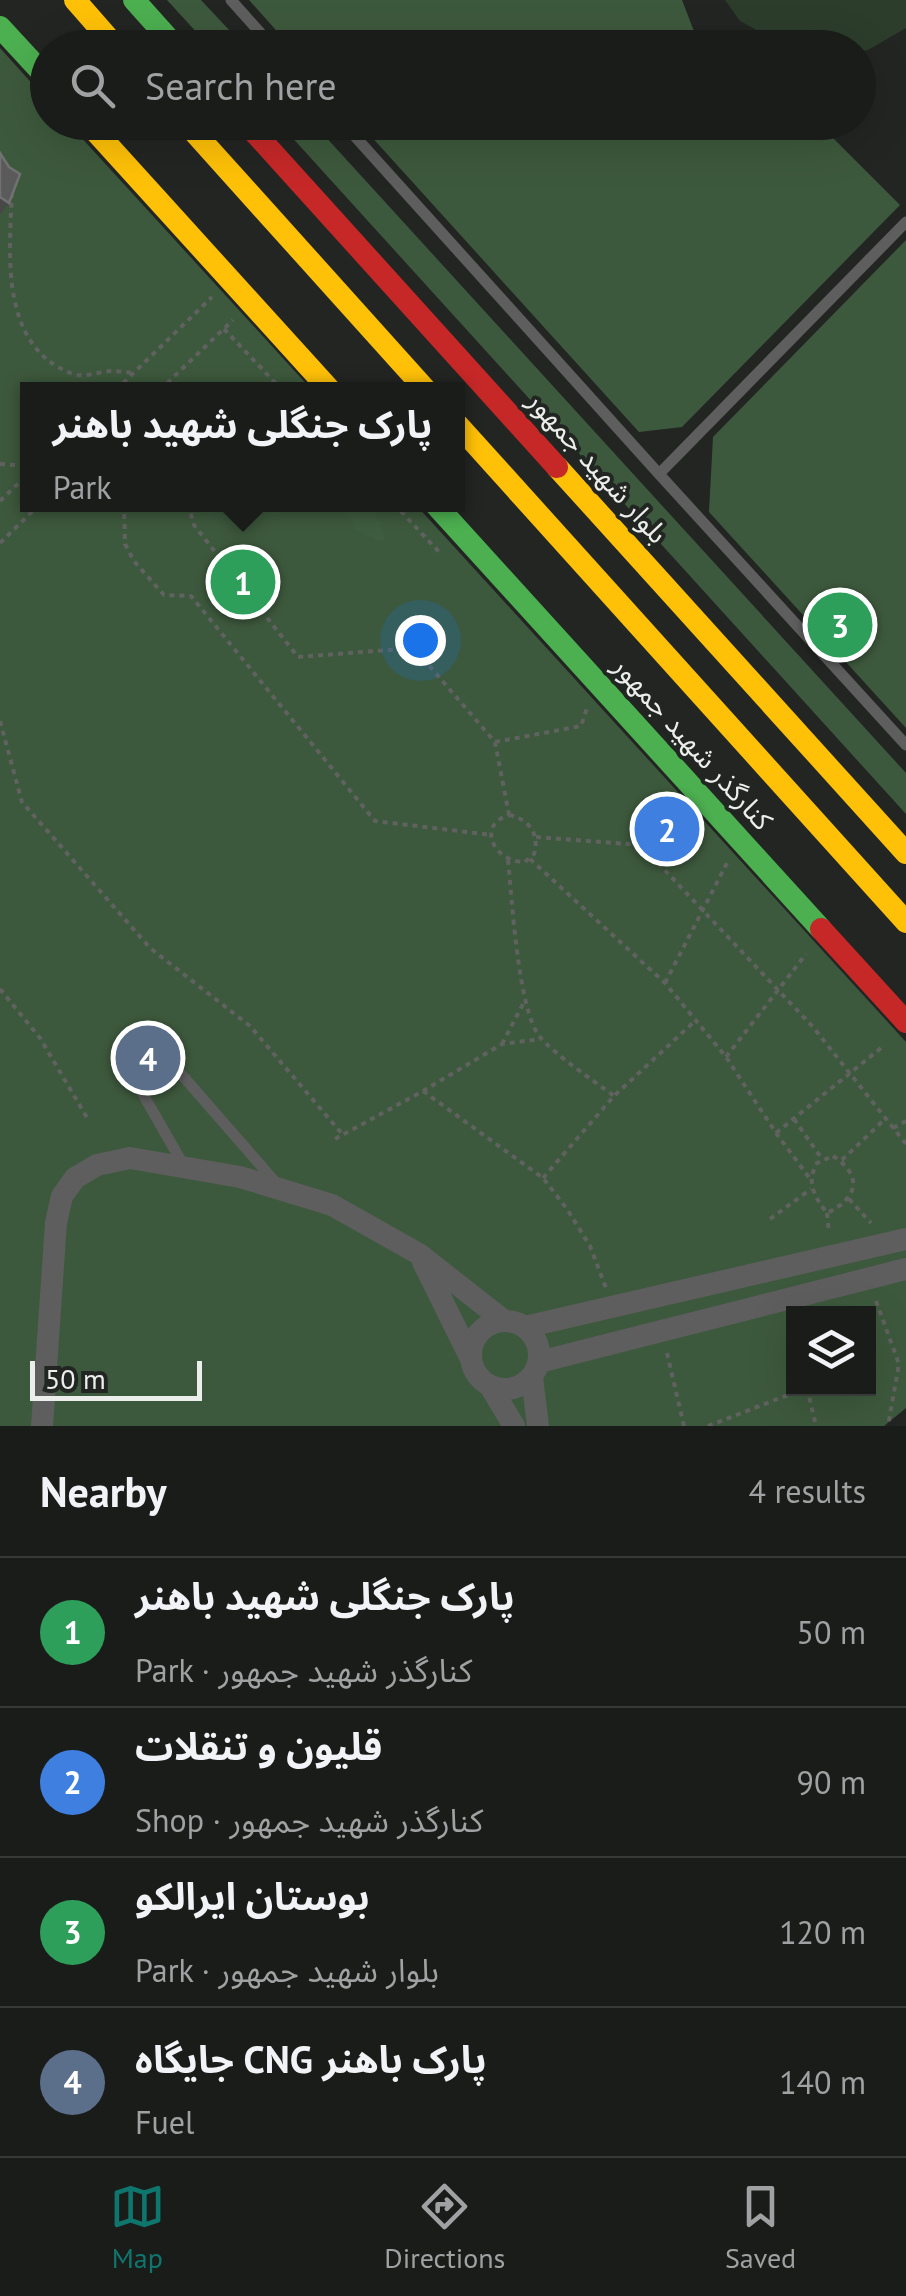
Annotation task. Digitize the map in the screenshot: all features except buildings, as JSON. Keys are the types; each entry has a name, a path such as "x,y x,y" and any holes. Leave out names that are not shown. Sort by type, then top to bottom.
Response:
{"main road":[{"path":"74,0 101,30"},
{"path":"134,0 161,30"},
{"path":"0,27 30,60"},
{"path":"103,140 323,382"},
{"path":"201,140 419,382"},
{"name":"بلوار شهید جمهور","path":"261,140 906,853"},
{"path":"465,433 906,922"},
{"name":"کنارگذر شهید جمهور","path":"442,512 906,1022"}],"street":[{"path":"42,1426 56,1222 62,1196 75,1178 97,1165 130,1158 240,1177 332,1205 419,1254 537,1343 538,1426"},
{"path":"470,1360 475,1337 492,1322 514,1324 906,1239"},
{"path":"419,1254 480,1380 501,1390 523,1385 535,1370 906,1269"},
{"path":"490,1386 514,1426"}],"lane":[{"path":"232,0 258,30"},
{"path":"358,140 906,745"},
{"path":"659,474 906,222"},
{"path":"184,1166 136,1082 168,1059 283,1190"}],"path":[{"path":"12,195 8,269 18,322 27,342 54,365 76,376 134,372"},
{"path":"124,382 230,280"},
{"path":"168,382 251,302"},
{"path":"224,329 274,382"},
{"path":"0,501 20,482"},
{"path":"0,543 32,512"},
{"path":"124,512 125,544 134,561 164,595 191,596 375,821 492,835"},
{"path":"190,512 194,524 298,657 414,648 495,742 509,815"},
{"path":"495,742 581,726 598,683"},
{"path":"0,720 22,802 150,948 250,1026 343,1135"},
{"path":"509,815 526,822 536,837 530,859 519,863 498,852 492,835 498,819 509,815"},
{"path":"536,837 641,845 813,1027 906,1144"},
{"path":"665,983 739,839"},
{"path":"530,859 665,983 726,1057 811,1180"},
{"path":"508,860 525,1001 532,1024 541,1039 614,1096"},
{"path":"726,1057 823,931"},
{"path":"0,989 40,1038 89,1122"},
{"path":"502,1044 525,1001"},
{"path":"543,1178 614,1096 696,1020"},
{"path":"335,1139 502,1044 541,1039"},
{"path":"776,1133 880,1048"},
{"path":"423,1092 543,1178 590,1246 607,1291"},
{"path":"841,1161 886,1118"},
{"path":"794,1119 822,1159"},
{"path":"893,1128 906,1122"},
{"path":"827,1213 842,1206 853,1190 853,1177 833,1156 822,1159 811,1180 811,1189 827,1213 828,1233"},
{"path":"770,1219 811,1189"},
{"path":"849,1198 870,1223"},
{"path":"873,1294 898,1364 888,1426"},
{"path":"666,1347 684,1426"},
{"path":"708,1426 786,1396"},
{"path":"808,1396 816,1426"}],"shaded area":[{"path":"167,0 201,0 229,30 194,30"},
{"path":"249,0 682,0 694,30 276,30"},
{"path":"725,0 906,0 906,28 876,45 876,30 757,30 740,21"},
{"path":"0,48 30,81 30,140 84,140 305,382 20,382 20,512 422,512 906,1042 906,1408 884,1426 0,1426"},
{"path":"294,140 329,140 906,773 906,814"},
{"path":"374,140 835,140 900,205 682,427 639,432"},
{"path":"906,240 906,728 709,512 713,437"},
{"path":"345,512 375,512 383,523 384,539 368,538 355,530"}],"traffic: fast":[{"path":"134,0 161,30"},
{"path":"0,27 30,60"},
{"path":"442,512 821,929"}],"traffic: slow":[{"path":"75,0 101,30"},
{"path":"103,140 323,382"},
{"path":"201,140 419,382"},
{"path":"465,433 906,922"},
{"path":"557,467 906,853"}],"traffic: jam":[{"path":"261,140 557,467"},
{"path":"821,929 906,1022"}],"place":[{"name":"پارک جنگلی شهید باهنر","path":"243,582"},
{"name":"بوستان ایرالکو","path":"840,625"},
{"name":"قلیون و تنقلات","path":"667,829"},
{"name":"جایگاه CNG پارک باهنر","path":"148,1058"}]}
